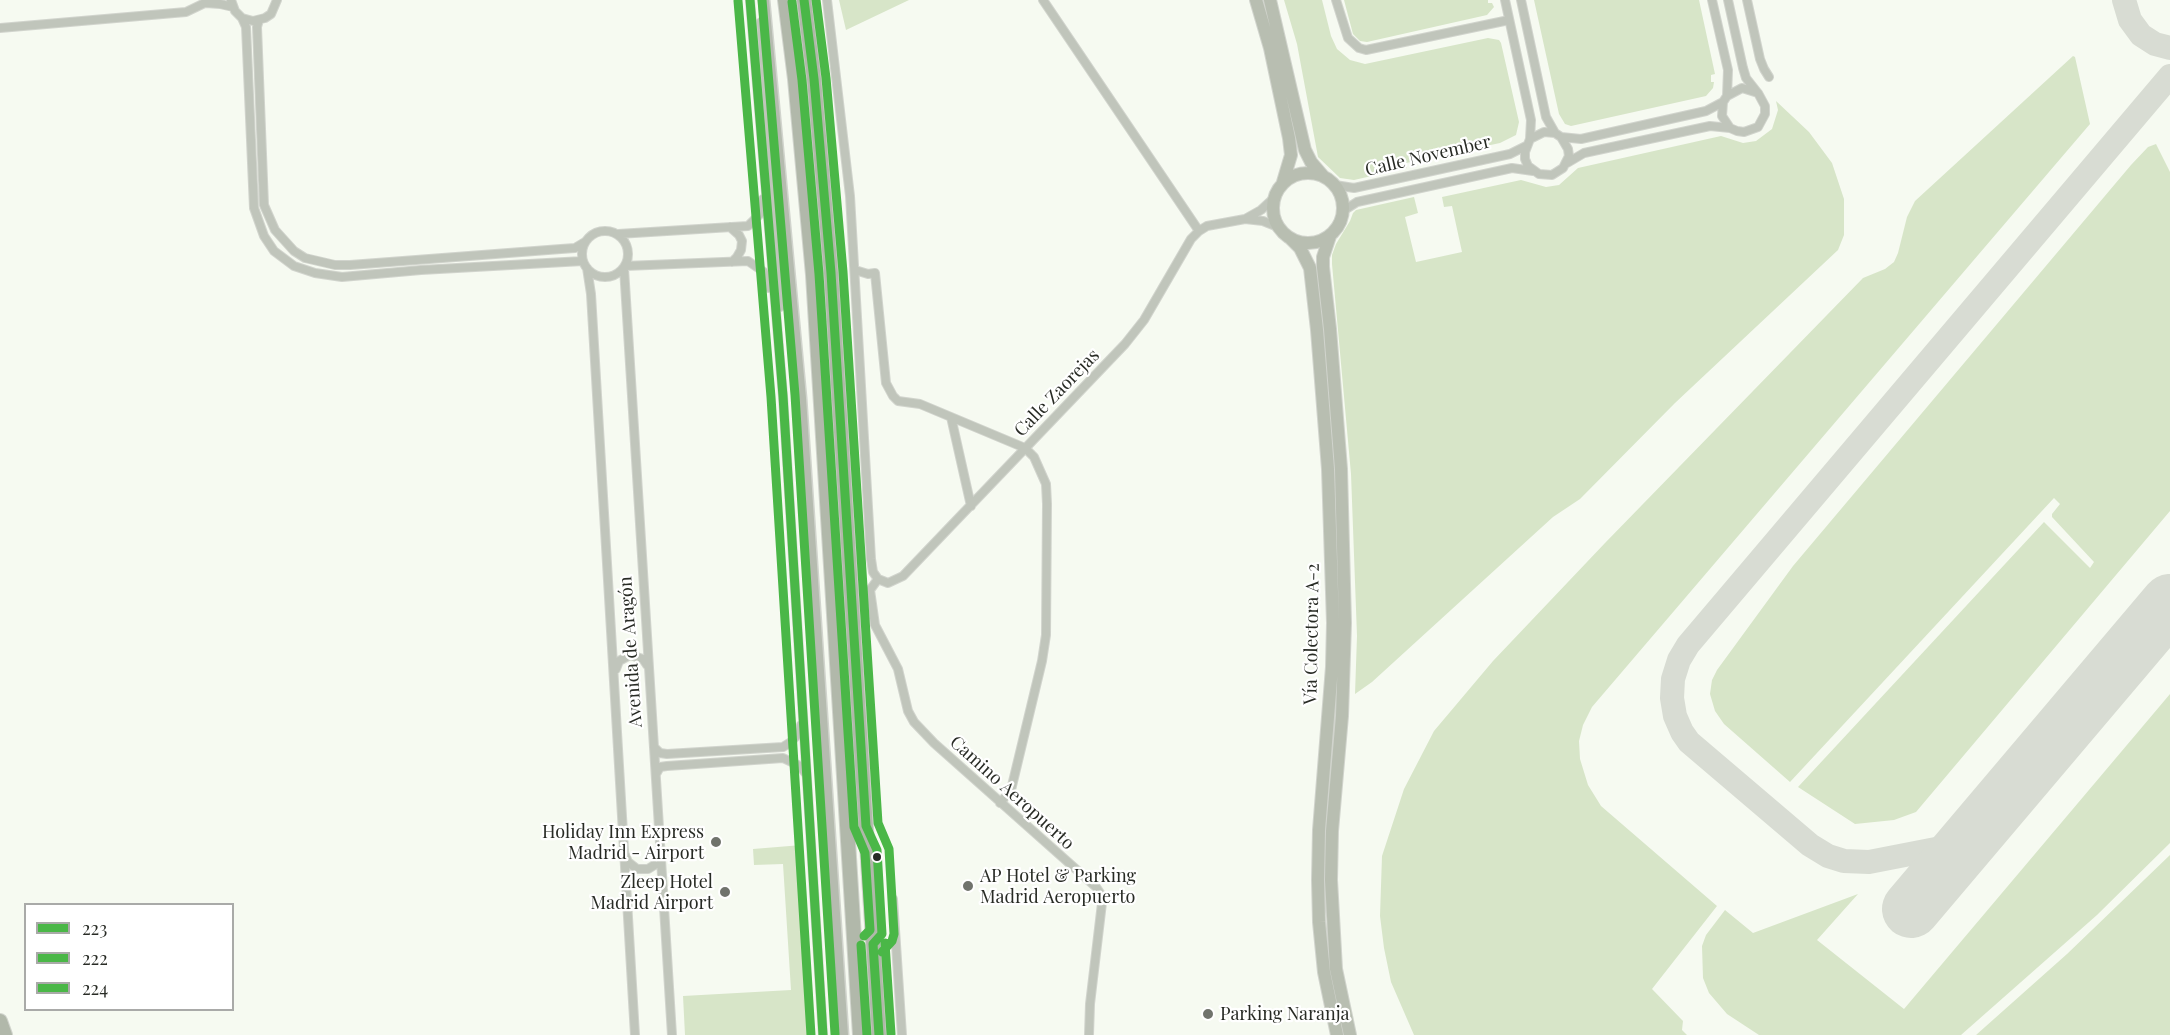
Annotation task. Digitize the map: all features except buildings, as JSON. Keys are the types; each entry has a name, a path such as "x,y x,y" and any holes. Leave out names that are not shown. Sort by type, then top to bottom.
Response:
{"highway":[{"path":"785,0 795,79 813,275 860,1035"},
{"path":"804,0 814,79 831,273 880,1035"},
{"path":"0,1022 5,1035"}],"main road":[{"path":"1256,0 1270,48 1291,155 1283,182 1274,198 1274,218 1278,227 1291,239 1311,243 1330,236 1341,220 1343,211 1340,193 1335,185 1315,173 1298,174 1283,182"},
{"path":"1270,0 1305,150 1323,176"},
{"name":"Vía Colectora A-2","path":"1330,236 1323,257 1323,267 1341,469 1345,623 1342,716 1332,831 1331,880 1336,969 1350,1035"},
{"name":"Vía Colectora A-2","path":"1291,239 1300,248 1310,268 1328,469 1333,623 1332,667 1319,830 1318,880 1324,972 1337,1035"}],"street":[{"path":"242,18 259,20 271,14 278,0"},
{"path":"750,0 783,396"},
{"path":"762,0 778,243 783,396 823,1035"},
{"path":"762,0 801,398 843,1035"},
{"path":"827,0 850,196 871,559 873,572 878,579"},
{"path":"1043,0 1198,231 1207,226 1245,219 1263,221 1278,227"},
{"path":"1336,0 1348,38 1359,48 1366,50 1509,20"},
{"path":"1505,0 1531,120 1526,159 1533,171 1552,175 1584,153 1710,126 1744,132 1752,131 1763,121 1765,106 1746,78 1728,0"},
{"path":"1521,0 1546,117 1568,149 1567,163"},
{"path":"1712,0 1728,70 1722,116 1730,128"},
{"path":"1747,0 1760,59 1769,76"},
{"path":"0,28 186,12 208,1 232,4 246,27 254,208 260,228 274,251 294,266 315,273 342,277 421,270 585,264"},
{"path":"259,20 257,27 264,205 275,231 305,258 320,263 342,265 575,248 600,231 613,231 627,245 628,252 624,267"},
{"path":"1528,142 1544,132 1581,139 1706,111 1742,88 1758,93"},
{"name":"Calle November","path":"1335,185 1354,188 1510,154 1528,142"},
{"name":"Calle November","path":"1343,211 1357,202 1507,169 1533,171"},
{"path":"618,234 748,226 761,213 765,183"},
{"path":"1245,219 1261,210 1274,198"},
{"path":"730,227 742,241 741,249 732,262"},
{"name":"Calle Zaorejas","path":"878,579 888,583 903,576 1135,332 1198,231"},
{"path":"585,242 582,254 585,264 592,273 605,277 612,276 624,267 748,261 764,272 768,281 777,333"},
{"name":"Avenida de Aragón","path":"585,264 591,294 635,1035"},
{"name":"Avenida de Aragón","path":"624,267 672,1035"},
{"path":"855,270 875,273 886,383 893,396 898,401 920,404 1025,448 1034,458 1046,484 1048,618 1042,661 1011,790 1000,803"},
{"path":"951,417 972,506"},
{"name":"Camino Aeropuerto","path":"878,579 870,590 875,625 898,669 908,711 914,722 934,743 1100,893 1102,903 1090,1004 1089,1035"},
{"path":"614,672 619,661 630,655 642,659 648,666"},
{"path":"654,747 660,753 667,754 783,747 800,732 803,715"},
{"path":"656,774 660,767 667,766 783,758 800,766 806,776"},
{"path":"623,851 628,862 637,869 648,869 656,864 661,856"},
{"path":"893,898 902,1035"}],"green space":[{"path":"839,0 909,0 846,30"},
{"path":"1284,0 1322,0 1331,36 1337,49 1350,60 1365,64 1488,38 1499,40 1519,122 1516,135 1500,143 1406,163 1407,168 1354,180 1340,178 1318,157 1297,44"},
{"path":"1344,0 1488,0 1488,3 1492,3 1494,7 1487,15 1367,42 1360,41 1353,34"},
{"path":"1534,0 1699,0 1715,74 1711,75 1711,82 1714,82 1713,88 1706,96 1571,126 1565,124 1559,114"},
{"path":"2073,56 2090,124 1592,707 1583,725 1579,741 1580,759 1588,785 1601,806 1717,906 1652,989 1683,1021 1682,1030 1687,1035 1414,1035 1391,982 1384,948 1380,916 1382,856 1404,789 1434,731 1493,661 1863,278 1885,269 1894,262 1907,217 1915,201"},
{"path":"1776,101 1809,132 1832,163 1844,199 1844,235 1838,250 1675,403 1580,499 1553,517 1372,682 1355,694 1357,636 1351,474 1332,264 1336,244 1353,213 1356,210 1414,197 1418,213 1405,217 1416,262 1462,252 1452,206 1444,207 1442,197 1521,180 1546,187 1559,185 1578,168 1721,136 1743,143 1756,141 1772,129 1778,110"},
{"path":"2156,144 2170,172 2170,511 1916,812 1894,820 1855,824 1798,787 2044,522 2090,568 2094,562 2052,517 2060,504 2054,498 1790,782 1724,724 1715,711 1710,694 1712,680 1793,566 2131,165 2148,147"},
{"path":"2170,694 2170,843 2097,915 1961,1035 1759,1035 1727,1014 1709,993 1703,978 1702,946 1706,935 1725,910 1753,933 1858,894 1817,940 1904,1009"},
{"path":"802,845 807,924 803,927 806,980 812,983 814,1035 685,1035 683,996 791,990 783,864 754,865 753,849"},
{"path":"2170,855 2170,1035 1976,1035 2067,954"}],"taxiway":[{"path":"2124,0 2130,20 2141,35 2155,44 2170,48"},
{"path":"1988,818 1967,838 1946,847 1869,862 1844,861 1828,856 1810,845 1689,742 1675,716 1672,698 1673,679 1679,660 1688,645 2170,76"}],"runway":[{"path":"1911,909 2170,603"}],"transit line":[{"name":"223","path":"750,0 783,396 823,1035"},
{"name":"224","path":"762,0 795,395 835,1034"},
{"name":"223","path":"804,0 814,79 831,273 866,826 877,850 882,934 873,944"},
{"name":"224","path":"816,0 826,78 843,272 878,823 889,849 894,934 892,941 882,952"},
{"name":"222","path":"738,1 771,397 811,1035"},
{"name":"222","path":"792,2 802,80 819,274 854,827 865,853 870,930 864,936"},
{"name":"224","path":"885,943 891,1034"},
{"name":"223","path":"873,944 879,1035"},
{"name":"222","path":"861,945 867,1035"}],"place":[{"name":"Holiday Inn Express Madrid - Airport","path":"716,842"},
{"name":"AP Hotel & Parking Madrid Aeropuerto","path":"968,886"},
{"name":"Zleep Hotel Madrid Airport","path":"725,892"},
{"name":"Parking Naranja","path":"1208,1014"}]}
